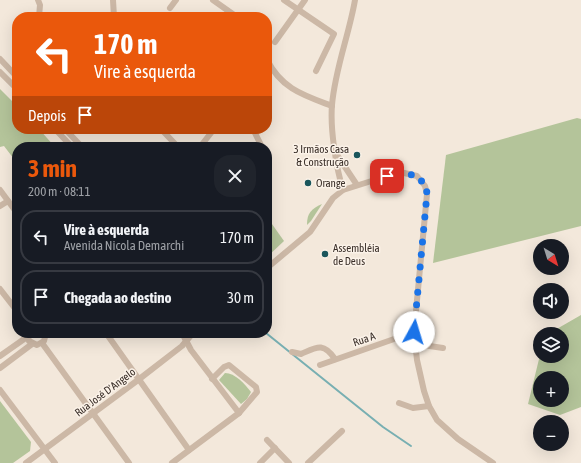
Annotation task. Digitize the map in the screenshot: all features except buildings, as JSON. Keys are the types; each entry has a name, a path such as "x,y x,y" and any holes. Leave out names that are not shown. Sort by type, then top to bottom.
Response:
{"street":[{"path":"38,0 40,5 39,12"},
{"path":"113,0 114,12"},
{"path":"170,8 176,0"},
{"path":"213,0 230,12"},
{"path":"284,0 334,34 316,71"},
{"path":"276,42 305,0"},
{"path":"347,36 350,0"},
{"path":"343,190 335,153 332,106 355,0"},
{"path":"0,59 12,68"},
{"path":"272,68 278,78 287,86 299,93 332,106"},
{"path":"0,71 12,81"},
{"path":"0,71 12,84"},
{"path":"60,134 67,142"},
{"path":"70,134 77,142"},
{"path":"166,134 173,142"},
{"path":"204,142 210,134"},
{"path":"335,153 357,185"},
{"path":"272,264 310,232 333,198 343,190 400,172 417,176 426,186 427,213 414,332 418,366 429,406 437,420 448,430 493,463"},
{"path":"0,190 12,206"},
{"path":"0,206 8,201"},
{"path":"0,289 12,305"},
{"name":"Rua A","path":"320,365 414,332"},
{"path":"0,356 23,338"},
{"path":"29,338 32,344"},
{"path":"0,368 32,344 37,345 42,343 44,338"},
{"path":"109,338 189,450"},
{"path":"184,338 238,414"},
{"name":"Rua José D'Angelo","path":"26,463 138,380 189,338"},
{"path":"42,343 129,463"},
{"path":"416,344 443,348"},
{"path":"292,352 301,354 313,348 320,347 330,352 335,359"},
{"path":"172,463 238,414 256,392 256,387 229,365 224,367 212,379"},
{"path":"0,390 55,463"},
{"path":"399,403 413,408 429,406"},
{"path":"308,463 342,431"},
{"path":"267,440 289,463"},
{"path":"260,463 275,448"}],"green space":[{"path":"0,89 12,101 12,134 43,134 51,142 12,142 12,156 4,146 0,147"},
{"path":"577,118 581,119 581,226 433,263 446,155"},
{"path":"322,204 311,221 307,225 310,212"},
{"path":"272,224 284,241 272,252"},
{"path":"581,315 581,407 560,415 537,407 569,407 569,371 536,371 538,363 569,363 569,327 560,327"},
{"path":"225,373 229,373 243,382 251,392 247,399 241,404 219,380"},
{"path":"533,384 533,406 528,404"},
{"path":"0,401 31,442 30,451 13,463 0,463"}],"waterway":[{"path":"272,338 383,427 411,446"}],"place":[{"name":"3 Irmãos Casa & Construção","path":"357,155"},
{"name":"Orange","path":"308,183"},
{"name":"Assembléia de Deus","path":"325,254"}],"route":[{"path":"387,176 400,172 408,172 417,176 426,186 427,213 414,332"}]}
